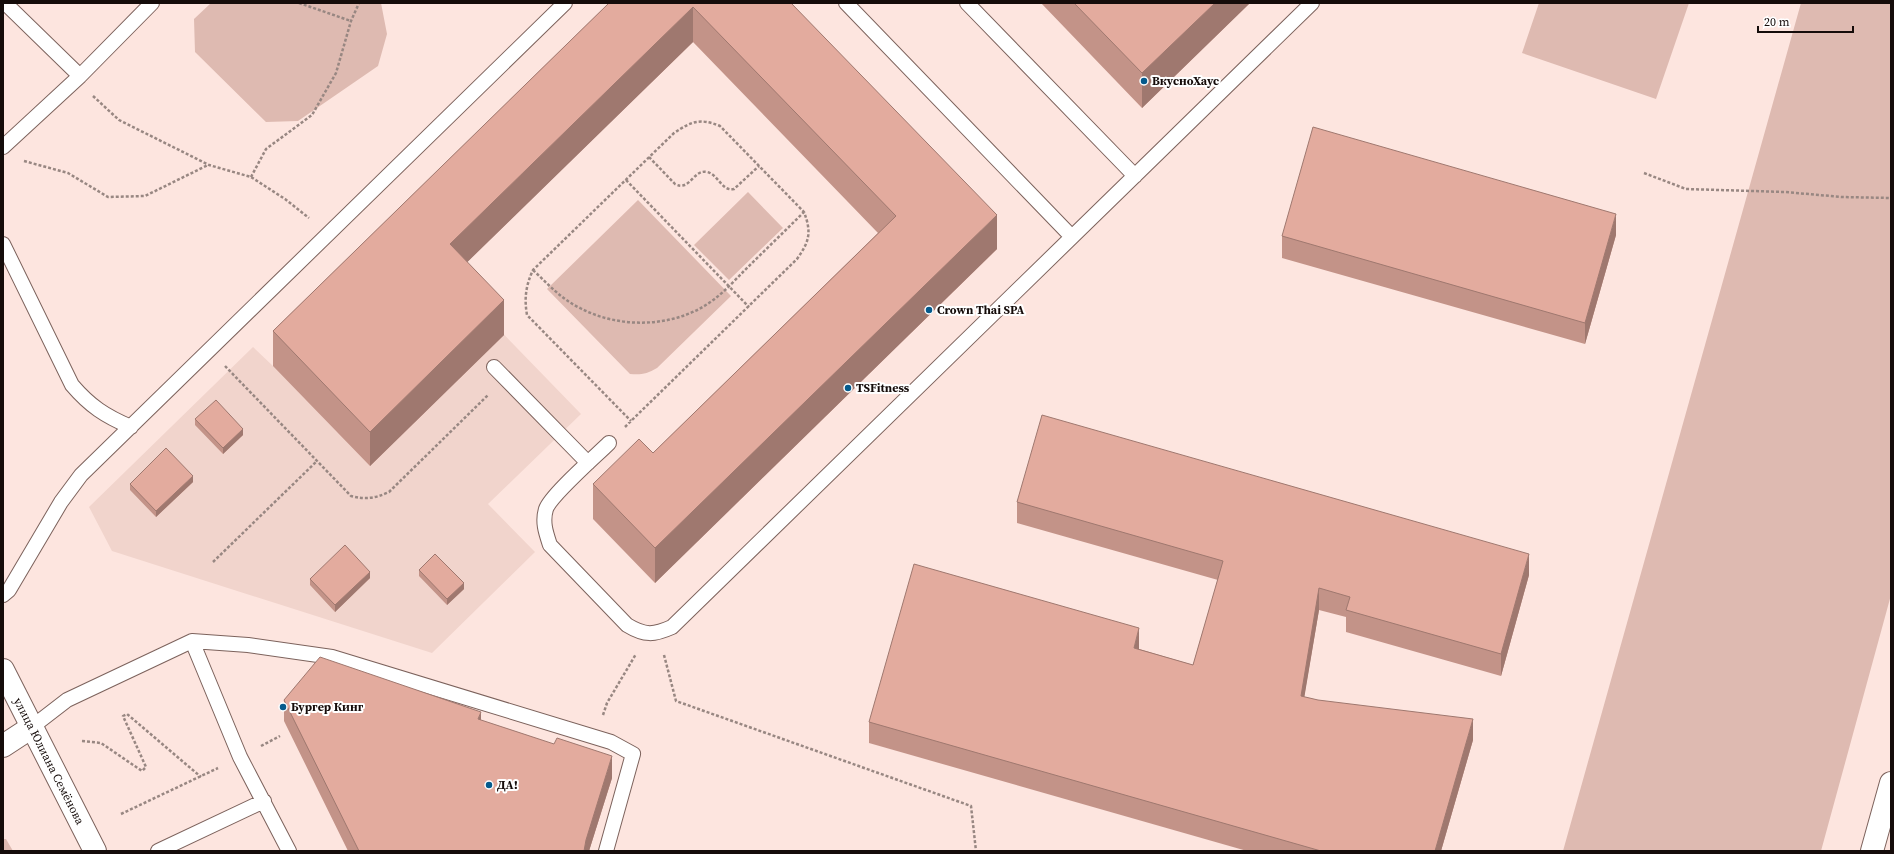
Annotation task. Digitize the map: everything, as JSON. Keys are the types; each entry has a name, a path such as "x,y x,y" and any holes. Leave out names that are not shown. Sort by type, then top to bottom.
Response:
{"street":[{"name":"улица Юлиана Семёнова","path":"3,670 95,851"},
{"path":"3,746 32,727"},
{"path":"1872,851 1891,783"}],"lane":[{"path":"5,3 80,76"},
{"path":"3,147 80,76 152,3"},
{"path":"3,595 9,590 72,486 131,426 565,3"},
{"path":"846,3 1072,237"},
{"path":"967,3 1135,176"},
{"path":"609,443 550,500 544,519 545,531 550,545 627,625 637,631 653,633 672,626 1312,3"},
{"path":"3,244 72,385 84,399 99,411 113,420 131,426"},
{"path":"494,367 588,463"},
{"path":"32,727 67,700 192,641 248,645 332,657 611,742 633,754 606,851"},
{"path":"192,641 240,757 289,851"},
{"path":"158,851 264,801"}],"path":[{"path":"299,3 351,21"},
{"path":"251,177 266,149 312,115 336,73 351,21 359,3"},
{"path":"92,95 119,120 209,165 251,177 285,199 312,220"},
{"path":"609,443 797,260 807,245 809,225 804,212 720,126 709,122 700,121 688,124 674,133 533,270 525,292 525,302 528,315 631,421"},
{"path":"649,157 675,184 680,186 687,184 699,173 704,171 710,173 726,188 734,189 759,166"},
{"path":"24,161 68,173 108,197 145,196 209,165"},
{"path":"1644,173 1686,189 1785,192 1842,197 1891,198"},
{"path":"626,180 749,307"},
{"path":"533,270 557,293 580,308 596,316 617,321 638,323 660,322 693,312 717,297 804,212"},
{"path":"230,370 351,496 361,499 379,497 389,492 506,378"},
{"path":"214,562 317,461"},
{"path":"607,703 653,633"},
{"path":"653,633 676,701 971,806 976,851"},
{"path":"82,741 101,744 142,770 146,767 123,716 127,714 201,777"},
{"path":"258,747 280,736"},
{"path":"121,814 224,765"}],"shaded area":[{"path":"211,3 381,3 387,34 378,66 298,121 266,122 195,52 194,19"},
{"path":"1539,3 1689,3 1656,99 1522,53"},
{"path":"1801,3 1891,3 1891,595 1821,851 1563,851"},
{"path":"748,192 783,228 729,280 694,245"},
{"path":"638,200 731,296 657,368 644,374 630,374 547,289"},
{"path":"457,286 581,414 488,504 535,552 432,653 112,551 89,507 253,347 273,366"},
{"path":"3,839 6,839 13,851 3,851"}],"building":[{"path":"609,3 791,3 997,215 655,548 593,484 639,439 653,453 896,216 693,7 450,244 504,300 370,432 273,331"},
{"path":"1074,3 1215,3 1142,73"},
{"path":"1313,127 1616,214 1585,323 1282,236"},
{"path":"216,400 243,429 223,448 195,419"},
{"path":"1042,415 1529,554 1501,654 1346,610 1350,597 1319,588 1301,696 1318,700 1473,719 1435,851 1321,851 869,722 914,564 1139,628 1134,648 1193,665 1223,561 1017,502"},
{"path":"166,448 193,476 156,511 130,484"},
{"path":"345,545 370,572 335,605 310,579"},
{"path":"435,554 464,583 447,599 419,570"},
{"path":"320,657 481,712 478,719 554,744 557,738 612,756 584,851 359,851 284,700"}],"place":[{"name":"ВкусноХаус","path":"1144,81"},
{"name":"Crown Thai SPA","path":"929,310"},
{"name":"TSFitness","path":"848,388"},
{"name":"Бургер Кинг","path":"283,707"},
{"name":"ДА!","path":"489,785"}]}
